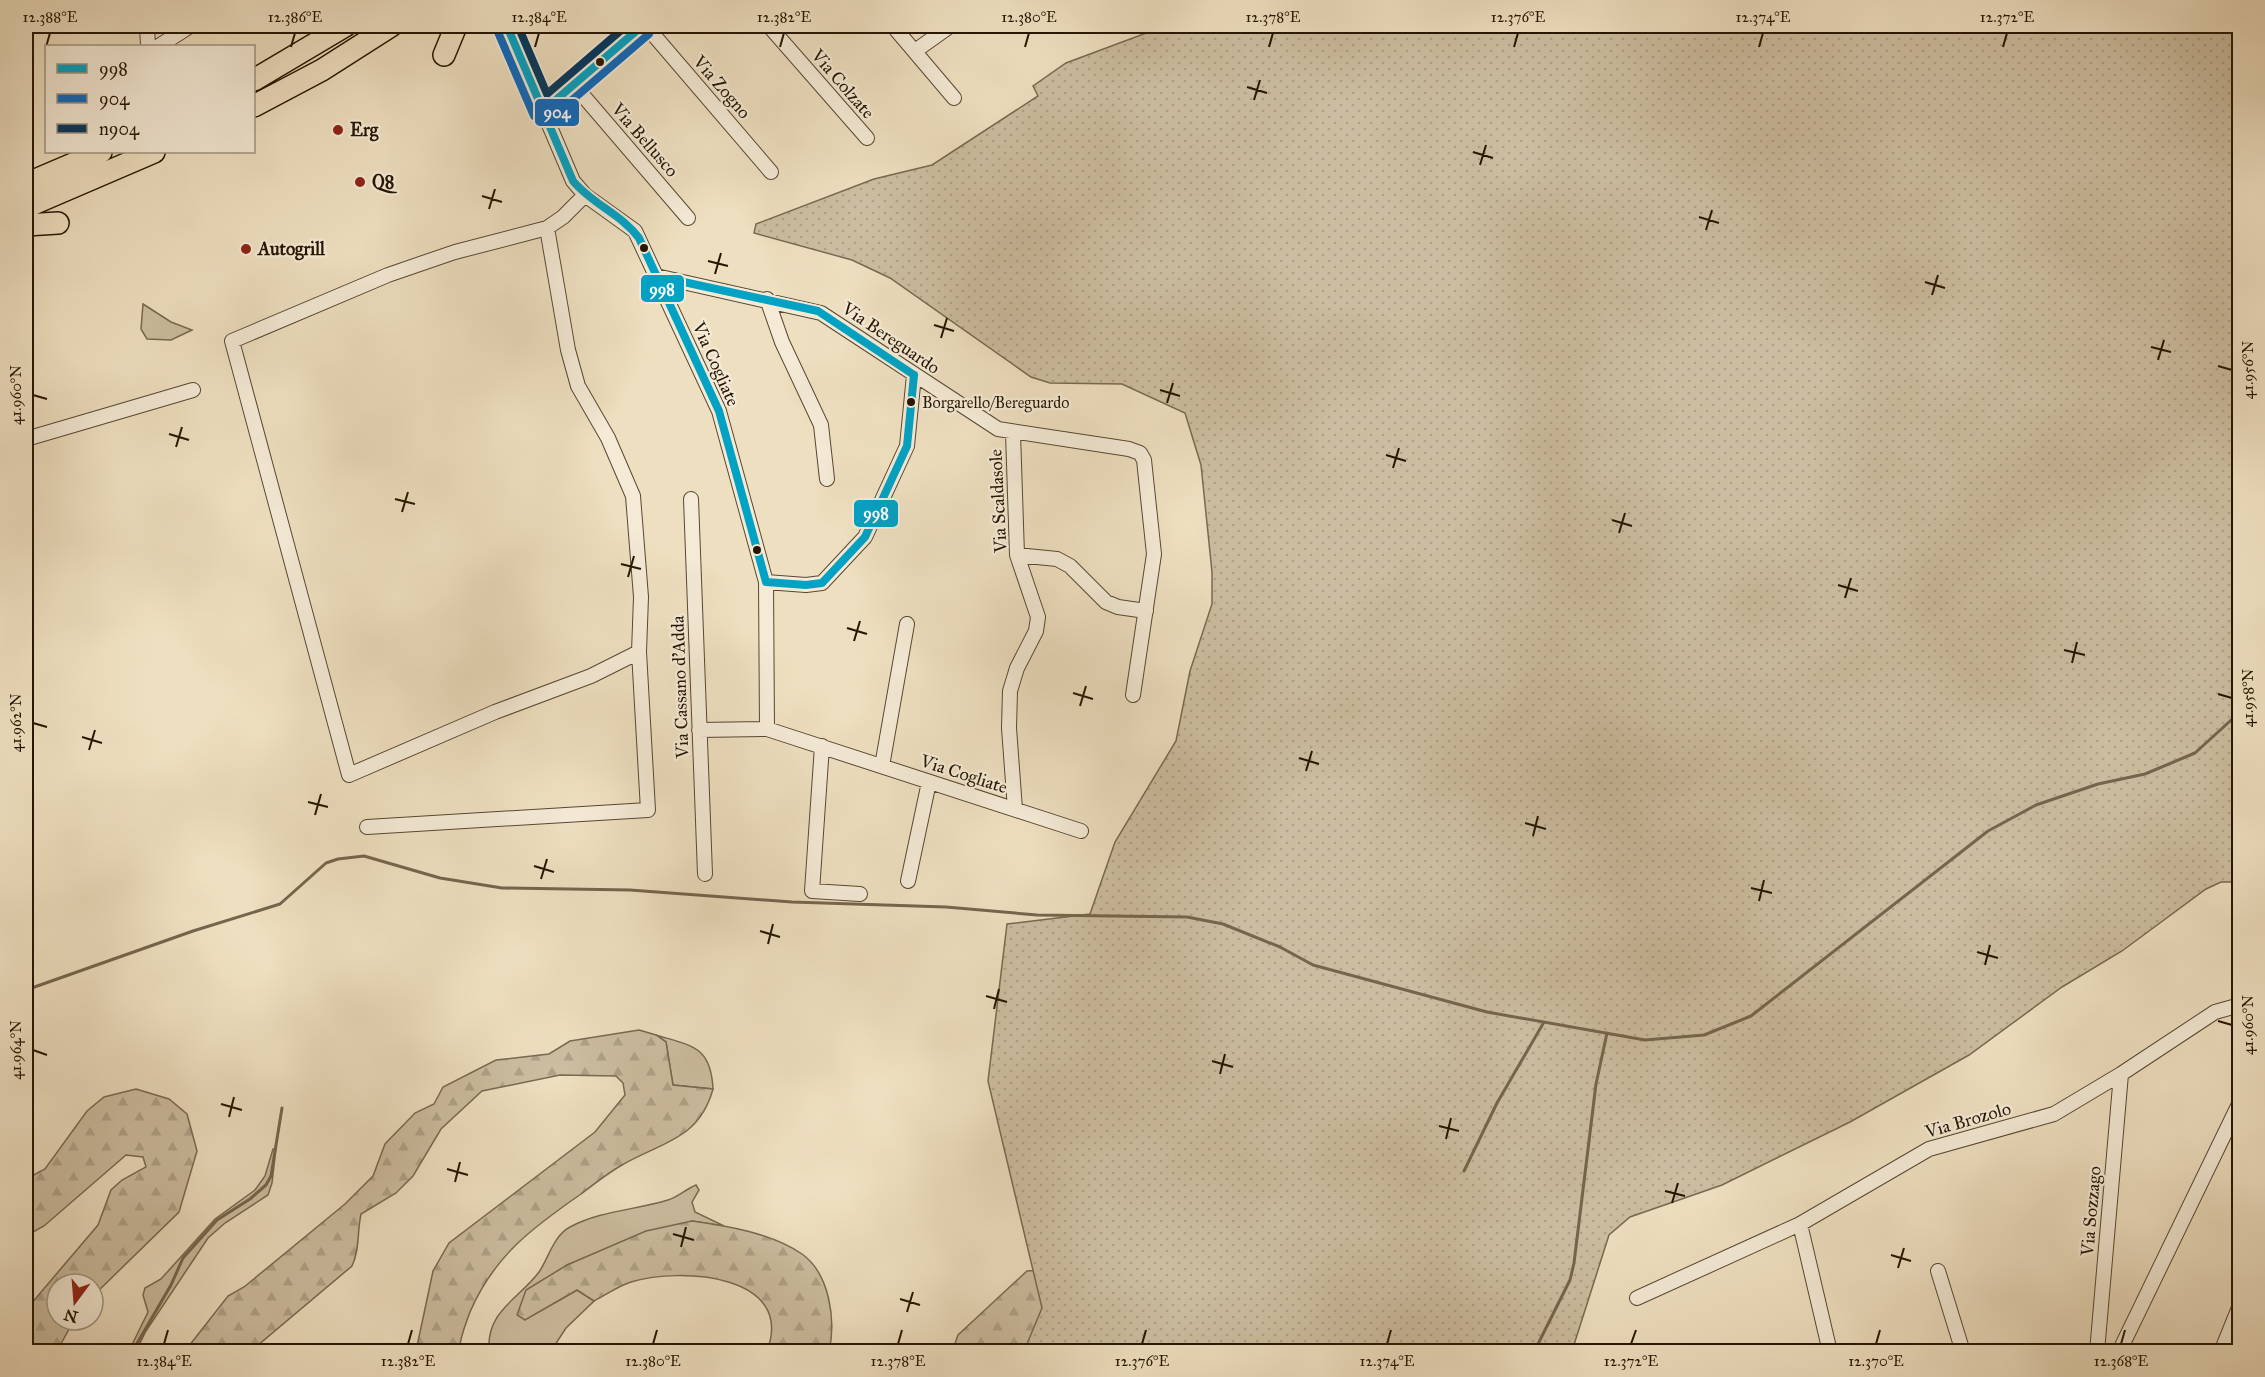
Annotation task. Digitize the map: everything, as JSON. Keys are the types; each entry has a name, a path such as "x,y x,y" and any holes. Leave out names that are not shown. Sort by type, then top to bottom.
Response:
{"highway":[{"path":"255,79 345,26"},
{"path":"255,104 322,70 391,26"},
{"path":"444,55 456,26"},
{"path":"255,74 282,64"},
{"path":"26,184 98,153"},
{"path":"26,207 152,153"},
{"path":"26,225 58,224"}],"street":[{"path":"147,26 148,45"},
{"path":"161,45 190,26"},
{"name":"Via Cogliate","path":"507,26 570,175 585,195 632,228 719,411 766,582 767,729"},
{"path":"543,111 644,26"},
{"name":"Via Zogno","path":"644,26 771,172"},
{"name":"Via Colzate","path":"769,26 867,138"},
{"path":"893,26 954,98"},
{"path":"915,51 950,26"},
{"name":"Via Bellusco","path":"573,85 688,218"},
{"path":"585,195 563,217 547,228 455,252 388,274 232,341 349,775 495,712 591,676 639,652"},
{"path":"367,827 648,810 639,652 641,597 633,496 608,438 578,386 568,350 547,228"},
{"name":"Via Bereguardo","path":"656,276 824,314 987,424 1013,433 1129,448 1140,453 1144,460 1154,540 1133,695"},
{"path":"767,300 782,342 820,425 827,479"},
{"path":"766,582 812,585 822,583 865,537 907,446 914,375"},
{"path":"26,438 193,390"},
{"name":"Via Scaldasole","path":"1013,433 1017,555 1036,604 1038,621 1010,691 1009,728 1015,809"},
{"name":"Via Cassano d'Adda","path":"691,499 705,874"},
{"path":"1017,555 1061,560 1106,602 1118,607 1146,611"},
{"path":"882,766 907,624"},
{"name":"Via Cogliate","path":"699,730 767,729 1081,831"},
{"path":"822,746 812,891 860,894"},
{"path":"908,881 929,782"},
{"name":"Via Brozolo","path":"1637,1298 1800,1224 1929,1149 2047,1117 2121,1074 2214,1012 2240,1005"},
{"name":"Via Sozzago","path":"2097,1352 2121,1074"},
{"path":"2119,1352 2240,1102"},
{"path":"1800,1224 1830,1352"},
{"path":"1938,1271 1963,1352"},
{"path":"2222,1352 2240,1305"}],"green space":[{"path":"1165,26 2239,26 2239,882 2221,882 2206,889 2122,951 2062,987 1969,1055 1850,1122 1722,1185 1630,1217 1609,1235 1572,1351 1024,1351 1042,1308 988,1081 1007,924 1090,914 1115,842 1176,741 1190,671 1212,604 1212,572 1201,465 1185,413 1122,384 1050,383 1031,377 890,278 852,260 754,233 756,224 874,179 932,165 1038,96 1033,86 1066,63"},
{"path":"143,304 171,322 192,330 171,340 147,339 141,329"},
{"path":"639,1030 656,1035 666,1042 673,1085 713,1089 707,1106 698,1119 677,1138 612,1172 546,1219 516,1245 503,1259 480,1292 470,1312 459,1351 416,1351 433,1271 449,1243 595,1132 625,1095 623,1083 616,1076 560,1075 482,1091 441,1129 413,1176 396,1193 361,1214 352,1266 251,1351 185,1351 228,1296 244,1287 345,1204 373,1176 385,1144 415,1113 434,1104 443,1087 496,1060 549,1054 570,1041"},
{"path":"656,1035 680,1042 704,1056 713,1089 673,1085 666,1042"},
{"path":"136,1089 169,1099 187,1114 197,1151 179,1212 105,1284 105,1272 58,1272 98,1225 111,1190 122,1180 146,1167 143,1157 126,1155 44,1226 26,1236 26,1179 45,1169 87,1111 104,1097"},
{"path":"276,1148 272,1183 268,1195 225,1223 208,1238 146,1331 136,1351 129,1351 148,1312 143,1295 145,1288 161,1279 215,1219 255,1190 265,1176 273,1149"},
{"path":"696,1185 699,1190 692,1202 695,1212 724,1226 692,1221 567,1265 524,1320 577,1290 594,1301 566,1328 551,1351 489,1351 489,1337 498,1316 539,1272 564,1231 593,1217 668,1200"},
{"path":"692,1221 734,1228 763,1236 802,1254 819,1273 829,1299 832,1326 829,1351 767,1351 771,1325 765,1306 750,1291 728,1282 703,1277 652,1277 631,1282 594,1301 577,1290 525,1320 517,1315 526,1290 567,1265 646,1231"},
{"path":"1042,1270 1055,1351 952,1352 958,1335 1027,1271"},
{"path":"45,1287 45,1332 67,1332 57,1351 26,1351 26,1320 30,1305"}],"waterway":[{"path":"26,990 193,931 280,904 326,863 364,856 440,878 502,888 630,890 792,902 946,907 1037,915 1187,917 1223,924 1280,947 1313,965 1487,1012 1645,1040 1704,1035 1751,1016 1988,831 2036,805 2098,784 2145,774 2195,753 2240,712"},
{"path":"1464,1171 1497,1103 1544,1022"},
{"path":"1534,1352 1570,1280 1574,1263 1596,1084 1607,1033"},
{"path":"132,1352 171,1285 183,1258 217,1220 250,1199 266,1185 271,1176 282,1108"}],"transit line":[{"name":"998","path":"507,26 573,181 624,222 639,238 719,411 766,582"},
{"name":"n904","path":"518,26 547,94 626,26"},
{"name":"998","path":"543,111 642,26"},
{"name":"904","path":"497,30 534,116 543,121 550,119 649,34"},
{"name":"998","path":"656,276 818,311 914,375"},
{"name":"998","path":"766,582 806,585 822,583 865,537 907,446 914,375"}],"place":[{"name":"Erg","path":"338,130"},
{"name":"Q8","path":"360,182"},
{"name":"Autogrill","path":"246,249"},
{"name":"Borgarello/Bereguardo","path":"911,402"}]}
